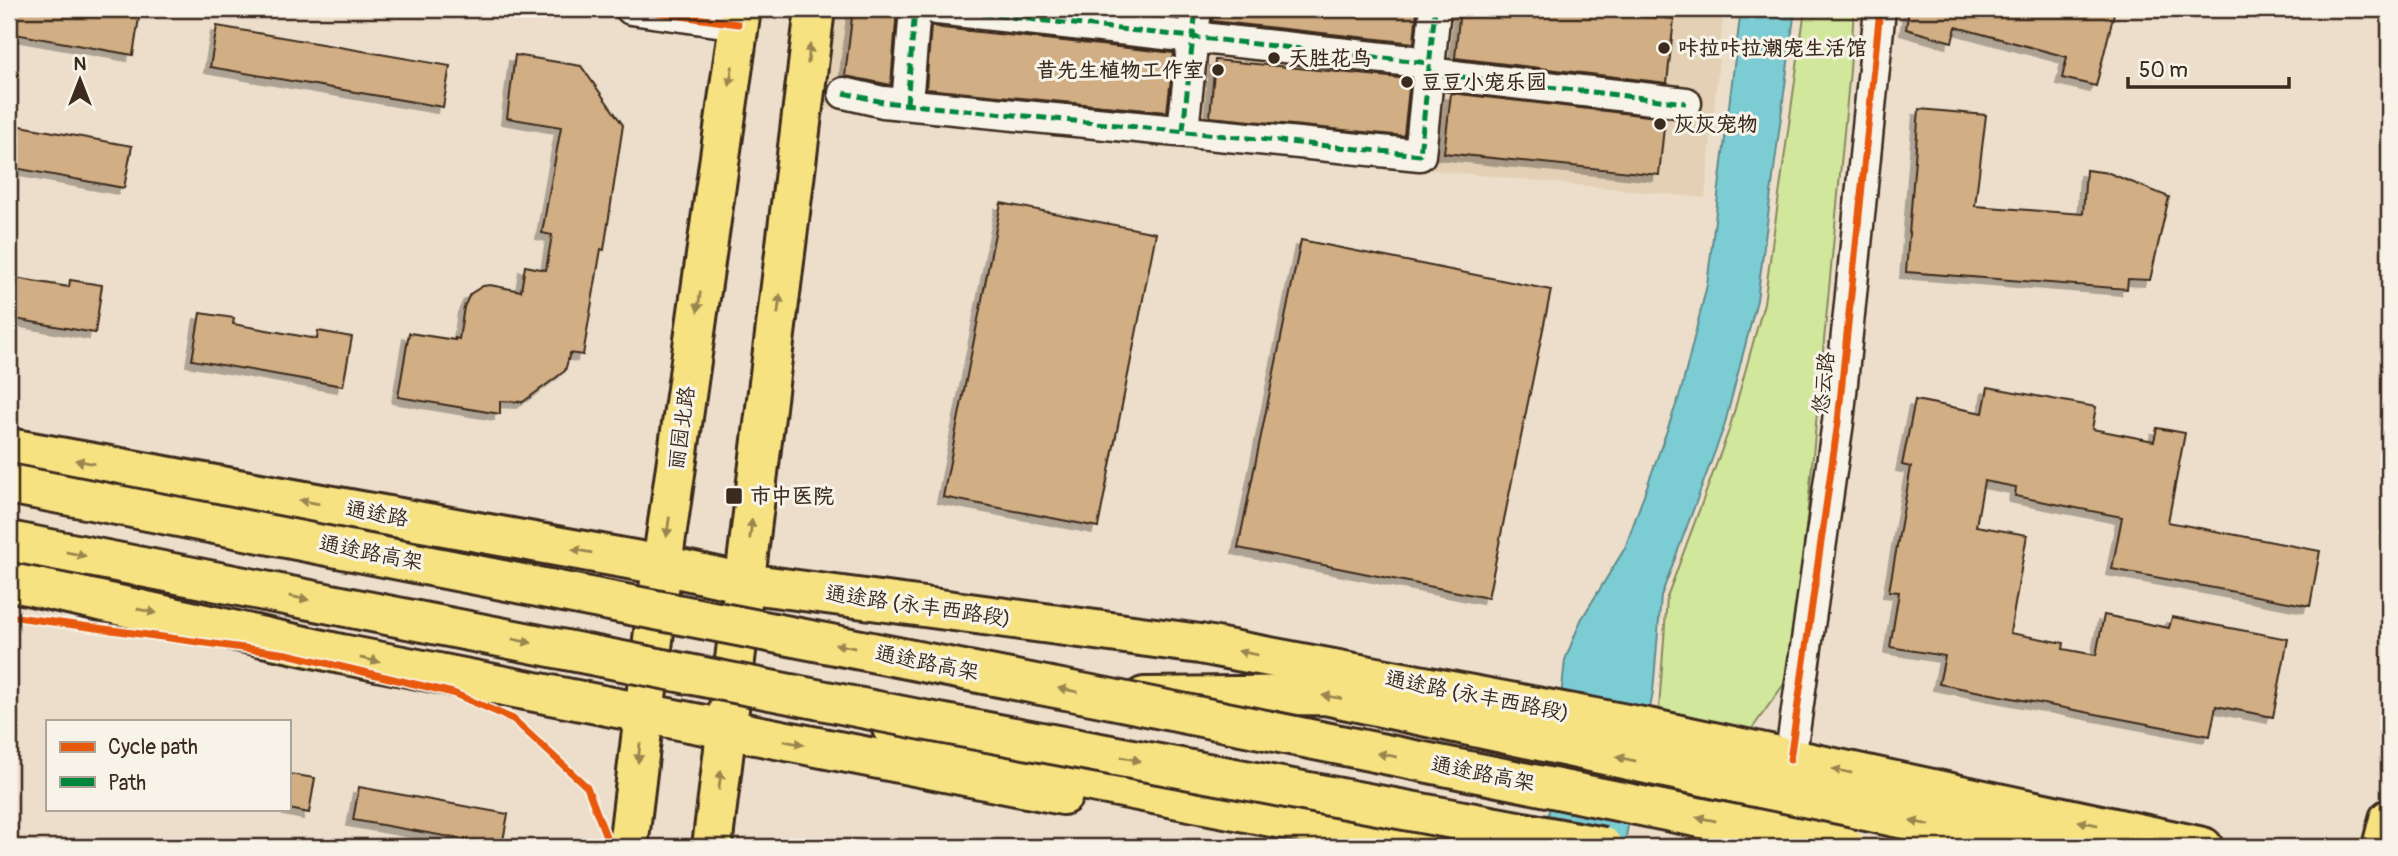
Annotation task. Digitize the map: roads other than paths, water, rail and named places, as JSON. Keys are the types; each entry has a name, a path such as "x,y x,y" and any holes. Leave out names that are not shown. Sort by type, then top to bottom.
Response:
{"main road":[{"path":"712,847 815,9"},
{"name":"丽园北路","path":"628,847 662,565 740,16"},
{"name":"通途路","path":"9,448 662,565 745,583"},
{"name":"通途路高架","path":"9,484 1107,698 1845,847"},
{"path":"9,541 776,691 1603,847"},
{"path":"9,581 341,654 1331,847"},
{"name":"通途路 (永丰西路段)","path":"745,583 1200,644 1648,728 2203,847"},
{"path":"776,691 1020,768 1426,847"},
{"path":"1107,698 1325,695 2011,842 2060,847"},
{"path":"2382,847 2389,819"}],"street":[{"path":"631,9 740,16"},
{"path":"907,104 915,9"},
{"path":"937,9 1194,22 1428,68 1686,103"},
{"path":"844,93 883,102 1420,155 1435,9"},
{"name":"悠云路","path":"1790,760 1838,422 1880,9"},
{"path":"1183,130 1194,22"}],"water":[{"path":"1741,9 1795,9 1757,300 1724,427 1661,596 1653,692 1624,847 1545,847 1565,660 1581,620 1625,548 1681,391 1707,285"}],"place":[{"name":"咔拉咔拉潮宠生活馆","path":"1664,48"},
{"name":"天胜花鸟","path":"1274,58"},
{"name":"昔先生植物工作室","path":"1218,70"},
{"name":"豆豆小宠乐园","path":"1407,82"},
{"name":"灰灰宠物","path":"1660,124"},
{"name":"市中医院","path":"734,496"}]}
